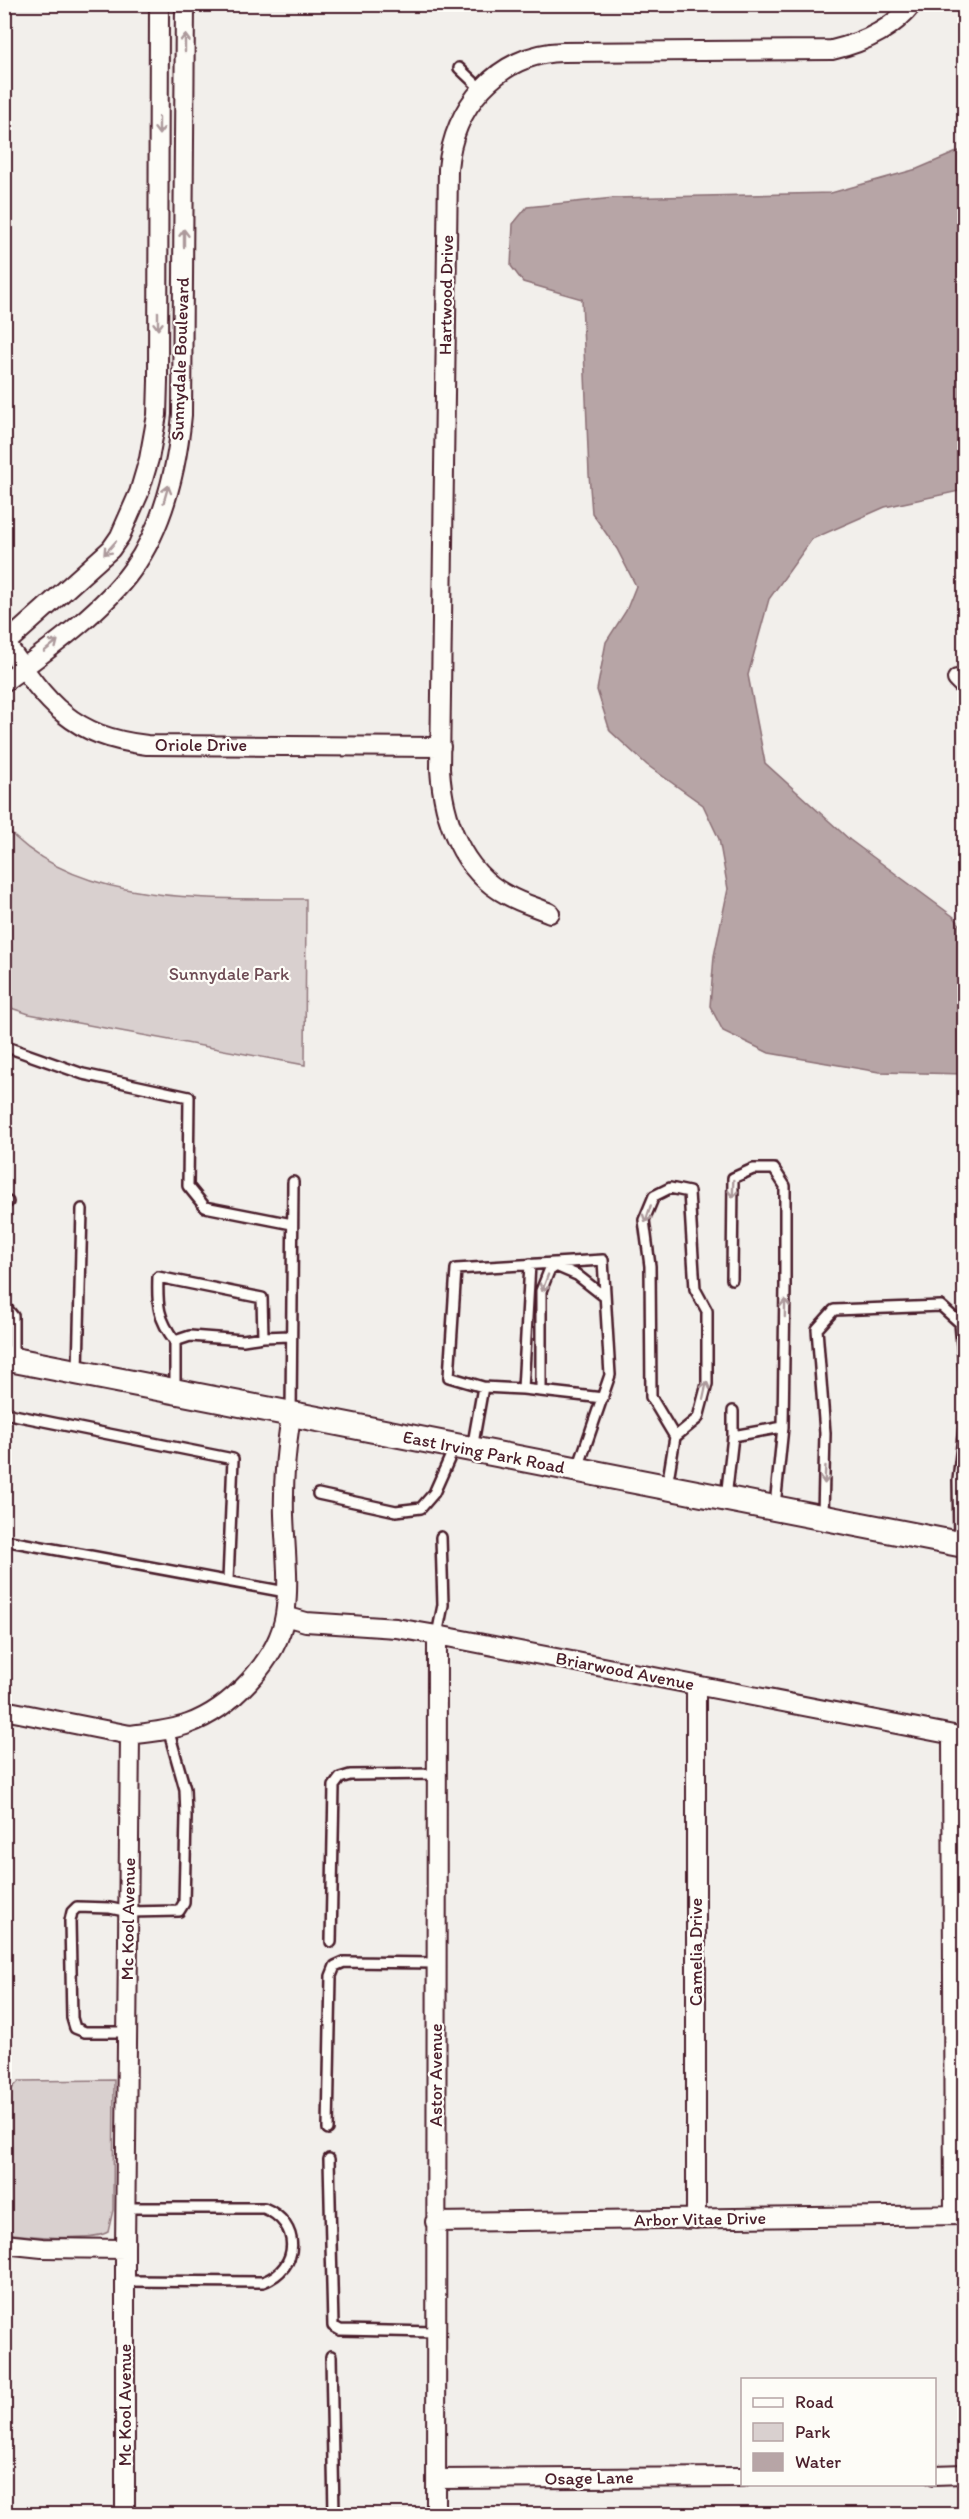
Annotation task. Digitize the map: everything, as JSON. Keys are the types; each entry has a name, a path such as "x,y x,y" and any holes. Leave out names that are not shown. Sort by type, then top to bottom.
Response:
{"main road":[{"name":"East Irving Park Road","path":"9,1359 962,1544"}],"street":[{"name":"Sunnydale Boulevard","path":"5,643 111,549 129,518 149,459 157,415 158,381 159,4"},
{"name":"Sunnydale Boulevard","path":"4,682 96,609 132,570 154,532 174,465 182,415 185,4"},
{"name":"Hartwood Drive","path":"550,912 505,894 486,880 467,857 454,836 444,806 440,769 448,170 455,131 467,107 481,89 495,76 529,58 552,53 832,50 853,45 878,33 897,20 912,4"},
{"name":"Oriole Drive","path":"5,643 60,712 91,731 117,741 147,745 441,747"},
{"path":"4,1710 130,1735 189,1724 212,1713 252,1678 267,1660 285,1616 283,1480 291,1415"},
{"name":"Briarwood Avenue","path":"285,1616 306,1622 396,1628 437,1635 958,1736"},
{"name":"Astor Avenue","path":"435,2514 437,1635"},
{"name":"Camelia Drive","path":"696,1685 696,2218"},
{"name":"Mc Kool Avenue","path":"125,2514 130,1735"},
{"path":"958,1736 959,2215"},
{"name":"Arbor Vitae Drive","path":"435,2222 959,2215"},
{"path":"4,2244 42,2248 125,2249"},
{"path":"936,2475 964,2474"},
{"name":"Osage Lane","path":"436,2480 741,2476"}],"lane":[{"path":"459,68 481,89"},
{"path":"4,1046 83,1074 189,1097 188,1186 205,1207 292,1224"},
{"path":"732,1279 733,1179 753,1169 774,1169 784,1186 785,1366 783,1427 774,1508"},
{"path":"291,1415 293,1182"},
{"path":"667,1487 675,1437 651,1397 650,1266 644,1220 654,1196 670,1188 689,1192 695,1289 707,1311 707,1384 698,1418 675,1437"},
{"path":"78,1372 82,1209"},
{"path":"577,1470 603,1398 610,1375 603,1260 456,1269 449,1377 483,1388 523,1389 603,1398"},
{"path":"523,1389 530,1264"},
{"path":"541,1391 541,1291 549,1271 556,1266 577,1275 605,1297"},
{"path":"176,1392 175,1341 164,1327 157,1305 158,1277 262,1298 263,1337"},
{"path":"4,1305 13,1316 9,1359"},
{"path":"822,1517 825,1432 818,1329 834,1310 941,1306 960,1323 964,1366"},
{"path":"175,1341 190,1336 243,1340 290,1336"},
{"path":"318,1494 396,1510 421,1508 434,1493 463,1448 483,1388"},
{"path":"726,1499 733,1436 733,1411"},
{"path":"4,1413 233,1459 228,1581"},
{"path":"733,1436 783,1427"},
{"path":"962,1544 958,1480 964,1427"},
{"path":"437,1635 442,1605 441,1537"},
{"path":"4,1540 286,1592"},
{"path":"127,2032 85,2031 75,2028 72,2018 70,1921 72,1912 77,1907 110,1908 129,1912 179,1911 184,1903 186,1817 184,1789 168,1729"},
{"path":"331,1942 334,1786 340,1778 350,1775 437,1774"},
{"path":"328,2129 331,1976 335,1966 344,1962 436,1963"},
{"path":"329,2159 333,2326 340,2330 435,2332"},
{"path":"125,2281 263,2282 279,2274 285,2267 292,2242 290,2233 280,2217 264,2208 127,2208"},
{"path":"331,2356 334,2514"}],"green space":[{"name":"Sunnydale Park","path":"4,826 34,852 68,871 105,884 186,897 306,899 305,1065 29,1014 5,1006"},
{"path":"114,2080 113,2210 108,2232 73,2238 5,2233 5,2096 19,2081"}],"water":[{"path":"964,149 964,490 885,507 812,539 769,599 748,675 765,763 850,840 954,917 964,930 964,1074 879,1072 769,1053 723,1031 710,1006 714,956 728,889 719,839 703,805 647,765 610,731 597,690 606,642 626,611 636,586 617,549 592,513 582,299 523,282 511,266 513,224 527,207 614,198 831,193 917,169"}]}
